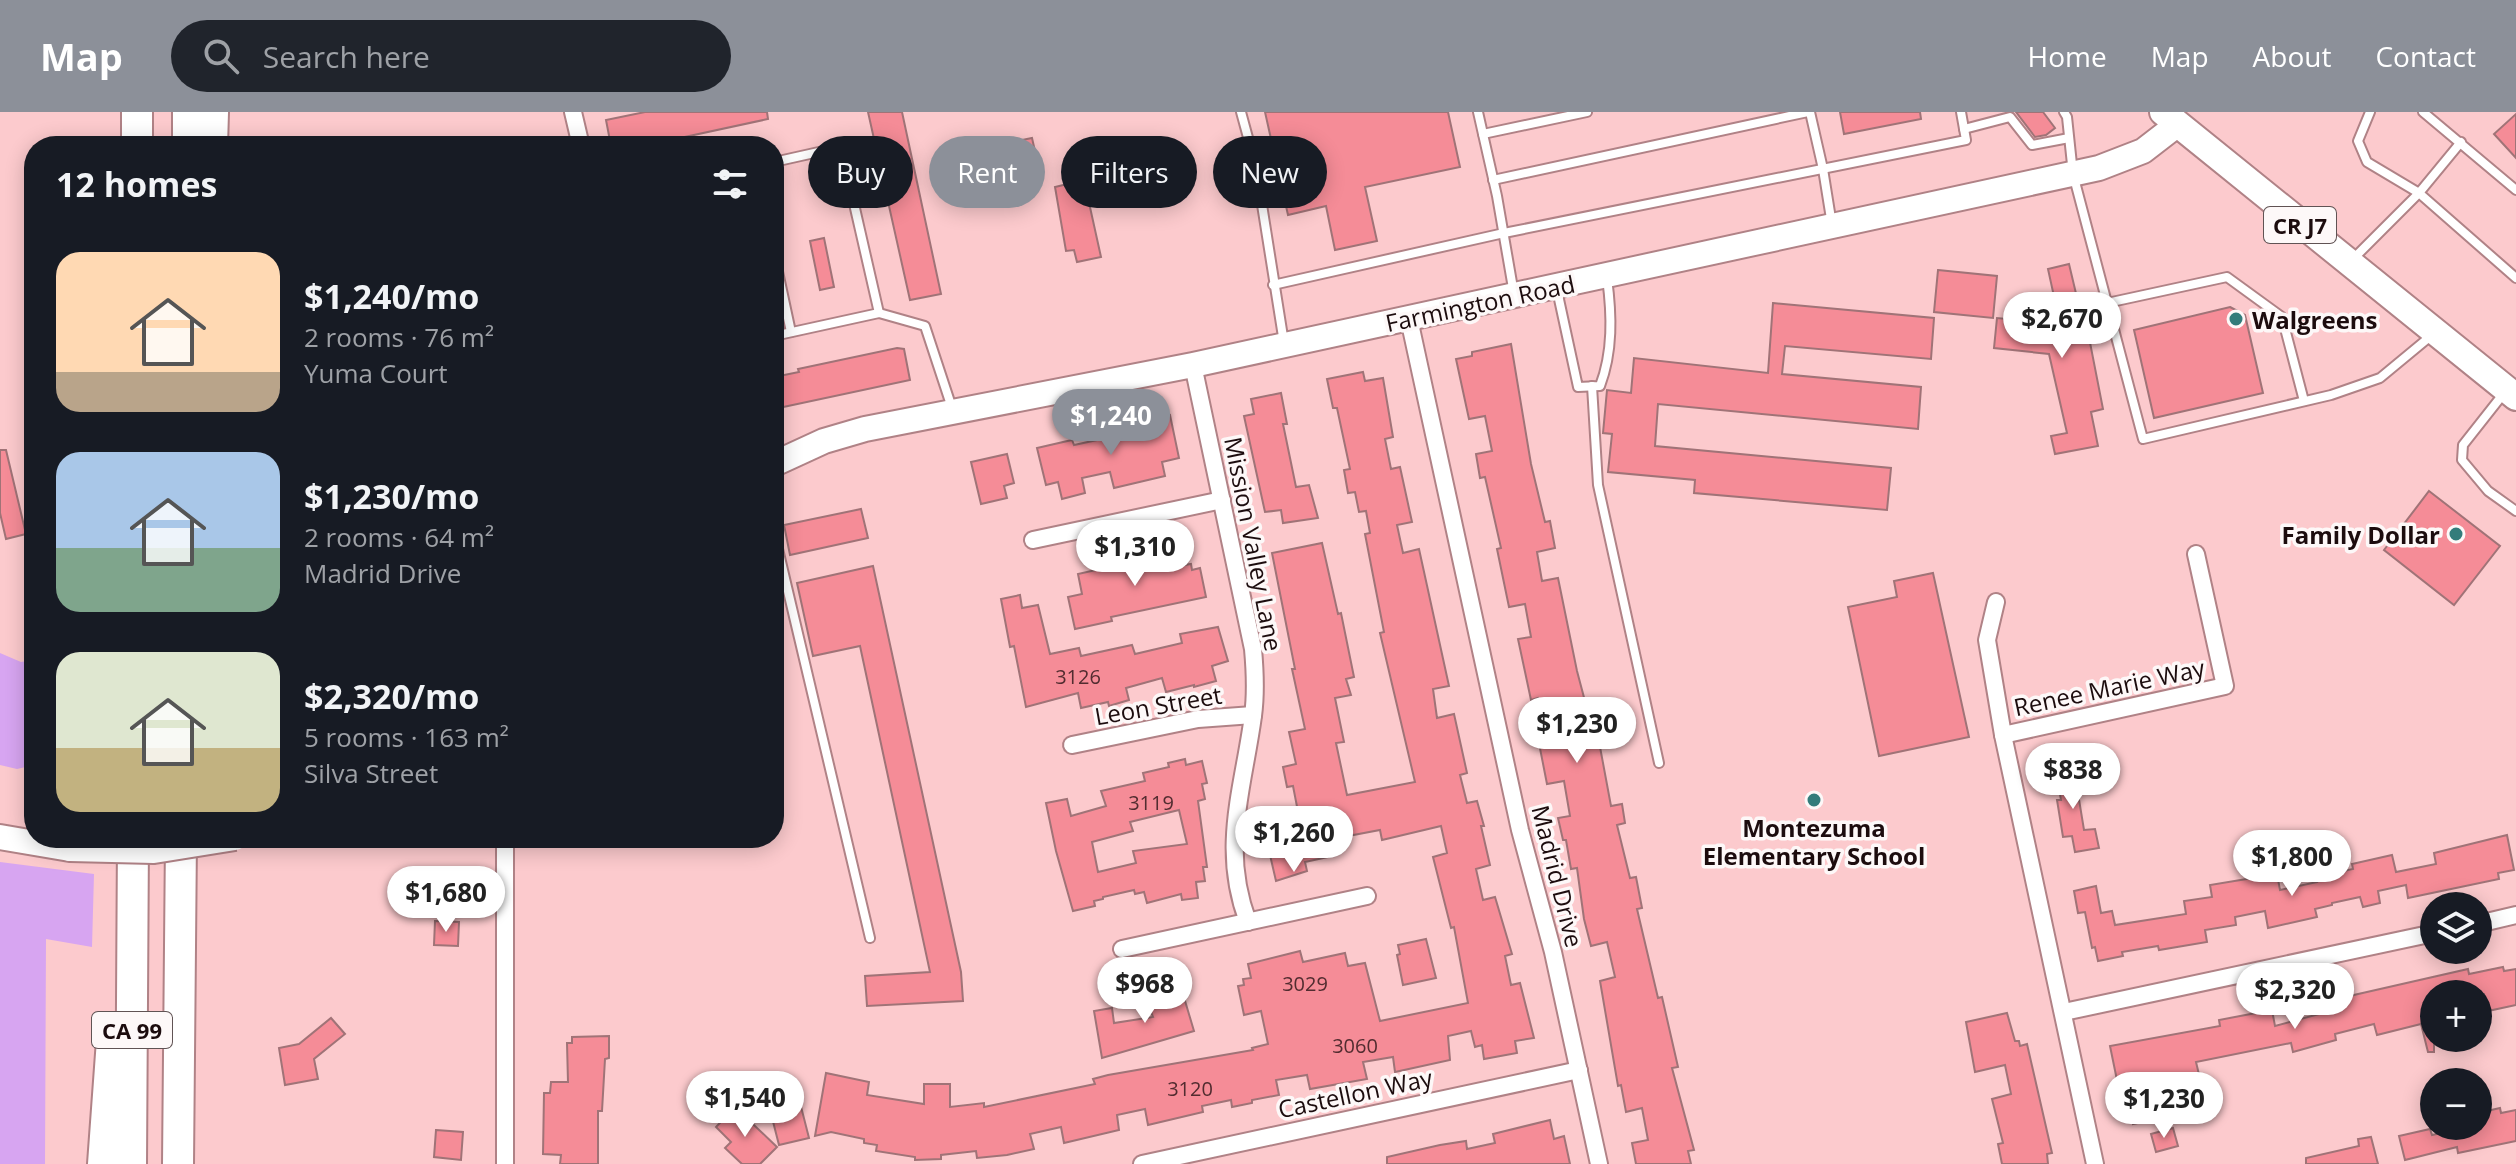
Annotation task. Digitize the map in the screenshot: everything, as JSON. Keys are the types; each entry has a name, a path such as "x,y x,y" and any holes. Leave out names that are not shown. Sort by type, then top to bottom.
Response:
{"highway":[{"path":"137,112 137,136"},
{"path":"188,112 188,136"},
{"path":"212,136 213,112"},
{"name":"CA 99","path":"131,1164 133,848"},
{"name":"CA 99","path":"178,1164 181,848"},
{"path":"103,1164 111,1073 112,1002 132,896"}],"main road":[{"name":"Farmington Road","path":"784,459 824,441 865,429 1193,365 2073,174 2124,160 2143,151 2170,118"},
{"name":"CR J7","path":"2170,118 2513,390"},
{"path":"0,837 24,841"},
{"path":"64,848 154,851 173,848"}],"street":[{"path":"573,112 579,136"},
{"name":"Madrid Drive","path":"1409,319 1520,830 1553,952 1599,1164"},
{"name":"Mission Valley Lane","path":"1193,365 1253,649 1253,715 1235,817 1233,847 1235,878 1248,922"},
{"path":"1033,540 1222,500"},
{"name":"Renee Marie Way","path":"2003,735 2225,686 2196,554"},
{"path":"1996,602 1987,640 2003,735 2095,1164"},
{"name":"Leon Street","path":"1072,745 1198,719 1253,715"},
{"path":"505,848 505,1164"},
{"path":"1122,949 1367,896"},
{"path":"2492,921 2516,915"},
{"path":"2064,1012 2420,936"},
{"name":"Castellon Way","path":"1142,1164 1579,1070"}],"lane":[{"path":"1241,112 1256,167 1285,345"},
{"path":"1478,112 1515,294"},
{"path":"1483,134 1587,112"},
{"path":"1493,180 1809,112 1823,169 1832,227"},
{"path":"1273,285 1504,233 1966,140 1961,112"},
{"path":"2064,112 2073,174 2143,439 2304,401 2380,378 2436,332"},
{"path":"2370,112 2358,141 2367,162 2419,193 2516,278"},
{"path":"2423,112 2516,190"},
{"path":"1964,129 2010,117 2032,145 2069,138"},
{"path":"2349,263 2419,193 2461,142"},
{"path":"784,160 841,147 879,313"},
{"path":"1556,286 1578,387 1600,386 1608,363 1610,303 1606,275"},
{"path":"2107,303 2227,277 2282,317 2304,401"},
{"path":"784,299 791,332"},
{"path":"784,334 879,313 925,326 954,411"},
{"path":"1592,386 1598,485 1659,763"},
{"path":"2513,390 2463,445 2462,460 2488,491 2516,511"},
{"path":"784,574 870,938"}],"shaded area":[{"path":"0,653 24,662 24,767 0,765"},
{"path":"0,862 94,874 92,947 46,939 45,1164 0,1164"}],"building":[{"path":"645,112 767,112 768,119 689,136 609,136 606,120"},
{"path":"868,112 902,112 907,136 873,136"},
{"path":"1265,112 1448,112 1460,167 1365,187 1377,241 1335,250 1326,208 1327,136 1270,136"},
{"path":"1840,112 1920,112 1921,119 1844,134"},
{"path":"2016,112 2043,112 2055,128 2046,135 2035,137"},
{"path":"2516,114 2516,158 2494,134"},
{"path":"913,163 941,294 910,300 889,208 913,208"},
{"path":"1061,186 1061,208 1090,208 1101,257 1077,262 1074,250 1066,251 1055,187"},
{"path":"1286,208 1318,208 1288,215"},
{"path":"824,238 834,287 820,290 810,241"},
{"path":"2069,264 2083,323 2086,322 2103,409 2091,412 2098,446 2055,454 2051,436 2067,433 2049,354 1994,348 1997,318 2060,324 2048,269"},
{"path":"1938,270 1997,276 1993,318 1934,312"},
{"path":"1773,303 1934,318 1931,359 1785,346 1782,374 1921,387 1918,429 1658,404 1655,446 1891,468 1887,510 1694,493 1695,480 1608,472 1612,434 1603,433 1607,390 1631,393 1634,358 1768,373"},
{"path":"2230,307 2245,315 2263,393 2154,418 2134,330"},
{"path":"1511,344 1531,464 1545,522 1550,521 1555,548 1537,552 1542,581 1558,578 1586,705 1592,704 1611,806 1622,804 1625,823 1617,825 1630,878 1636,877 1642,908 1637,909 1678,1067 1672,1068 1694,1150 1688,1151 1691,1164 1636,1164 1632,1143 1648,1140 1642,1108 1626,1112 1621,1085 1618,1086 1600,981 1615,977 1607,942 1591,946 1577,868 1571,869 1558,818 1570,816 1564,781 1547,784 1536,728 1544,726 1538,698 1531,700 1518,639 1531,637 1525,604 1509,607 1497,549 1501,548 1485,477 1480,478 1476,454 1492,451 1485,416 1469,419 1456,359 1472,356 1472,352"},
{"path":"897,348 904,349 910,380 784,407 784,375 799,372 798,369"},
{"path":"1363,372 1365,381 1383,378 1393,437 1385,439 1391,469 1400,467 1412,522 1397,525 1403,553 1419,549 1449,686 1433,689 1437,718 1454,714 1467,773 1460,775 1467,803 1477,801 1484,826 1481,826 1490,865 1476,869 1483,900 1495,897 1512,954 1505,956 1511,985 1520,983 1534,1038 1515,1041 1517,1053 1484,1059 1482,1045 1475,1047 1471,1031 1448,1036 1450,1060 1395,1072 1393,1057 1363,1062 1367,1079 1310,1089 1307,1075 1276,1080 1279,1095 1252,1100 1252,1103 1232,1107 1231,1100 1202,1106 1203,1112 1148,1125 1145,1109 1117,1115 1119,1130 1064,1143 1061,1127 1030,1134 1034,1149 1007,1155 977,1158 976,1151 941,1155 941,1159 915,1160 915,1157 876,1151 877,1145 864,1143 864,1139 831,1132 815,1136 826,1073 869,1082 867,1095 924,1104 924,1084 950,1084 950,1107 984,1103 984,1107 1095,1084 1093,1079 1108,1075 1253,1050 1268,1044 1261,1011 1244,1015 1238,986 1244,985 1243,979 1251,978 1248,964 1300,951 1303,962 1345,953 1348,966 1365,963 1380,1021 1468,1003 1454,927 1451,928 1433,857 1447,853 1441,826 1382,840 1380,830 1328,842 1328,857 1305,862 1307,871 1276,881 1264,829 1300,822 1293,786 1287,787 1283,767 1296,764 1289,732 1305,729 1272,553 1322,543 1354,677 1346,679 1351,695 1335,698 1344,742 1336,743 1347,795 1415,782 1380,633 1384,632 1365,534 1370,533 1366,511 1359,512 1355,492 1348,493 1344,470 1350,469 1337,408 1333,408 1327,379"},
{"path":"1281,393 1287,424 1283,424 1296,487 1309,485 1318,518 1283,523 1281,510 1265,512 1244,416 1254,414 1251,399"},
{"path":"1170,415 1179,458 1162,462 1165,476 1114,488 1110,472 1082,478 1085,493 1062,499 1058,482 1046,485 1037,448 1072,440 1074,445 1134,432 1132,424"},
{"path":"0,450 6,450 24,534 6,539 0,513"},
{"path":"1007,454 1014,483 1004,486 1007,498 981,504 971,462"},
{"path":"2429,491 2500,546 2454,605 2384,550"},
{"path":"861,509 868,538 790,555 784,525"},
{"path":"1181,546 1184,565 1191,564 1192,570 1200,568 1206,597 1111,617 1112,621 1075,629 1068,597 1082,594 1078,574"},
{"path":"873,566 961,972 963,1001 867,1006 865,976 930,972 860,646 813,656 797,583"},
{"path":"1933,573 1969,737 1879,756 1848,607 1897,597 1894,581"},
{"path":"1020,595 1022,608 1038,605 1050,654 1079,648 1081,656 1132,645 1135,654 1182,643 1180,634 1218,627 1228,661 1212,666 1216,681 1194,687 1166,692 1162,678 1126,688 1129,700 1109,706 1108,702 1081,708 1078,693 1026,707 1001,599"},
{"path":"1185,759 1186,765 1202,761 1207,783 1202,784 1205,799 1198,801 1207,867 1203,867 1205,881 1196,882 1198,898 1182,900 1181,894 1147,903 1144,892 1135,894 1134,890 1103,897 1094,901 1095,906 1073,911 1046,803 1067,799 1071,816 1106,806 1101,791 1145,781 1143,773 1169,767 1168,763","holes":["1179,810 1187,844 1133,851 1136,863 1098,872 1092,842 1133,831 1130,822"]},
{"path":"2073,763 2084,830 2095,829 2099,848 2075,852 2072,836 2063,837 2055,766"},
{"path":"2507,835 2514,870 2498,873 2499,879 2437,892 2420,892 2420,895 2408,898 2406,885 2378,891 2380,903 2363,907 2360,897 2332,903 2315,909 2317,917 2268,928 2265,911 2235,917 2236,925 2205,930 2207,942 2122,952 2123,956 2098,961 2095,947 2092,948 2085,912 2078,913 2074,891 2096,886 2101,913 2112,911 2115,925 2186,914 2184,901 2212,897 2210,885 2277,874 2280,890 2317,882 2315,877 2353,869 2352,864 2392,855 2396,872 2436,864 2434,853"},
{"path":"435,921 459,922 458,946 434,945"},
{"path":"1426,939 1436,978 1403,985 1398,945"},
{"path":"2503,967 2504,971 2516,969 2516,1005 2492,1010 2492,980 2420,980 2420,1024 2377,1035 2374,1024 2335,1034 2336,1040 2293,1052 2291,1043 2196,1062 2201,1083 2149,1093 2156,1119 2133,1124 2124,1084 2118,1085 2110,1046 2220,1026 2219,1020 2272,1010 2275,1026 2319,1014 2317,1005 2345,997 2468,969 2469,974"},
{"path":"1180,984 1194,1031 1102,1058 1094,1011 1112,1008 1114,1023 1153,1017 1150,1009 1165,1005 1161,989"},
{"path":"2007,1013 2015,1041 2019,1041 2020,1046 2027,1044 2052,1153 2047,1154 2048,1164 2002,1164 1998,1144 2003,1143 1992,1099 2011,1094 2005,1065 1975,1072 1966,1022"},
{"path":"331,1018 345,1034 314,1059 318,1079 285,1085 279,1048 299,1044"},
{"path":"609,1036 602,1111 598,1111 598,1164 560,1164 561,1155 543,1154 544,1093 550,1093 551,1082 568,1082 567,1043 572,1043 572,1037"},
{"path":"796,1087 809,1138 779,1145 766,1094"},
{"path":"735,1107 777,1147 760,1164 742,1164 725,1148 731,1142 716,1127"},
{"path":"2500,1108 2501,1113 2516,1110 2516,1141 2458,1153 2457,1147 2405,1160 2399,1136 2420,1131 2420,1140 2492,1140 2492,1110"},
{"path":"1550,1120 1554,1139 1564,1136 1570,1164 1387,1164 1387,1157 1440,1145 1466,1141 1467,1149 1495,1143 1493,1134"},
{"path":"2173,1128 2178,1146 2156,1152 2151,1134"},
{"path":"436,1130 463,1132 461,1160 434,1157"},
{"path":"2371,1137 2378,1164 2306,1164 2306,1158 2359,1146 2358,1139"}],"place":[{"name":"Walgreens","path":"2236,319"},
{"name":"Family Dollar","path":"2456,534"},
{"name":"Montezuma Elementary School","path":"1814,800"}]}
